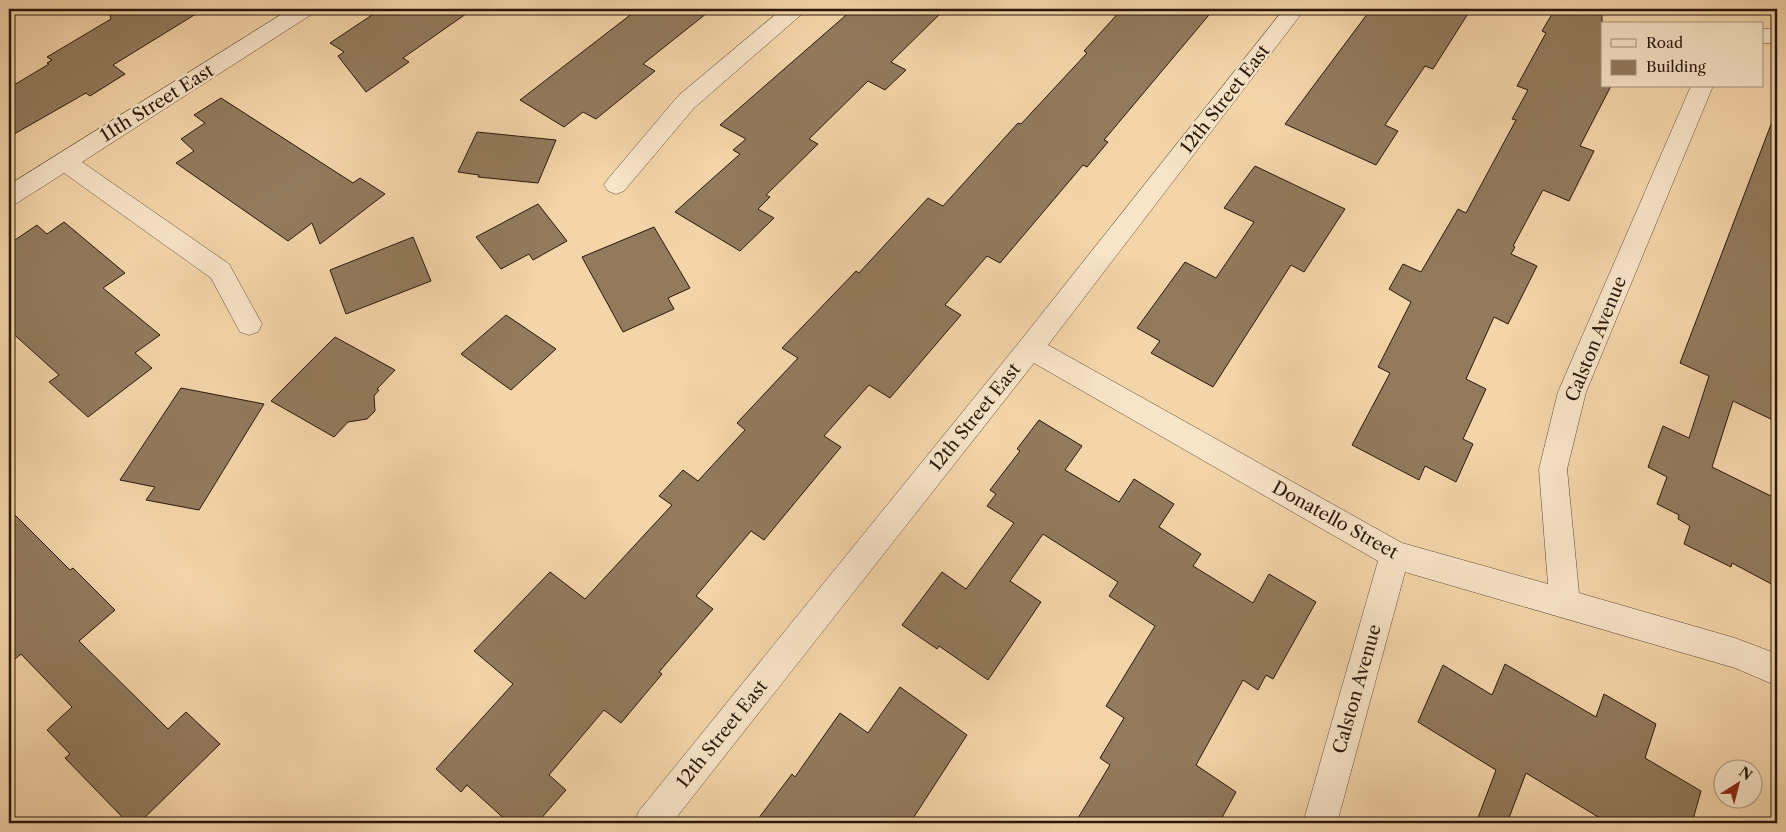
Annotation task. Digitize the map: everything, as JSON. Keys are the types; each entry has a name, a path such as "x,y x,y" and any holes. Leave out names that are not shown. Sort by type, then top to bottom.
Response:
{"street":[{"name":"11th Street East","path":"9,198 305,9"},
{"path":"616,185 686,102 796,9"},
{"name":"12th Street East","path":"651,823 1030,348 1295,9"},
{"path":"1764,36 1777,36"},
{"name":"Calston Avenue","path":"1566,605 1553,469 1572,392 1701,88"},
{"path":"65,162 220,271 249,324"},
{"name":"Donatello Street","path":"1030,348 1395,555 1736,653 1777,670"},
{"name":"Calston Avenue","path":"1320,823 1395,555"}],"building":[{"path":"108,9 204,9 113,65 125,74 90,96 86,93 9,137 9,88 49,64 47,63 52,60 47,57 111,19"},
{"path":"381,9 473,9 403,58 409,62 366,92 338,56 344,52 330,43"},
{"path":"638,9 712,9 643,64 655,71 596,119 583,112 564,127 520,100"},
{"path":"853,9 945,9 891,62 906,70 885,90 868,81 809,139 818,144 766,195 770,197 758,209 774,218 740,251 675,212 740,154 733,150 746,139 720,125"},
{"path":"1122,9 1214,9 1104,140 1108,142 1087,167 1083,165 1000,263 987,256 945,305 961,315 890,398 869,385 824,436 841,447 764,540 751,531 696,596 713,609 659,672 662,674 621,723 604,710 549,775 566,790 537,823 509,823 467,785 461,792 436,769 513,684 474,651 550,572 585,599 672,505 659,496 683,470 698,481 745,430 737,423 798,358 782,348 856,271 859,273 928,198 943,206 1018,123 1021,124 1087,53 1084,51"},
{"path":"1371,9 1471,9 1433,69 1425,66 1385,125 1398,131 1376,165 1285,124"},
{"path":"1555,9 1602,9 1601,88 1610,88 1580,146 1594,151 1569,201 1543,190 1513,246 1515,247 1511,254 1537,266 1508,324 1494,317 1466,379 1486,389 1463,439 1473,444 1456,482 1425,466 1419,480 1352,445 1390,373 1378,367 1411,302 1389,289 1403,264 1421,272 1458,209 1466,213 1516,120 1512,119 1528,90 1517,86 1546,33 1542,31"},
{"path":"221,98 353,183 360,178 385,194 320,244 312,223 288,241 176,163 194,151 181,139 205,123 194,115"},
{"path":"1775,114 1777,114 1777,422 1733,401 1712,467 1777,499 1777,587 1732,563 1731,567 1684,544 1690,526 1678,519 1679,515 1657,504 1667,477 1648,467 1663,426 1689,438 1709,376 1680,363"},
{"path":"477,132 556,140 538,183 478,177 479,175 458,172"},
{"path":"1255,166 1345,209 1304,272 1291,265 1213,387 1151,353 1160,341 1137,328 1185,262 1216,278 1254,222 1224,208"},
{"path":"538,204 567,241 533,260 529,254 501,269 476,237"},
{"path":"64,222 125,273 103,288 160,335 135,353 152,368 88,417 49,382 59,375 9,330 9,244 37,225 47,234"},
{"path":"654,227 690,288 668,298 674,309 623,332 582,257"},
{"path":"413,237 431,281 346,314 330,270"},
{"path":"506,315 556,349 511,390 461,354"},
{"path":"335,337 395,370 377,389 379,390 374,396 375,411 367,419 348,422 334,437 271,401"},
{"path":"181,388 264,404 199,510 146,500 155,487 120,480"},
{"path":"1039,420 1082,446 1065,470 1119,502 1134,479 1174,504 1159,527 1201,554 1193,566 1253,603 1269,574 1316,602 1273,679 1266,675 1258,690 1243,680 1196,765 1236,792 1219,823 1075,823 1110,765 1100,758 1124,718 1106,706 1155,626 1109,596 1118,582 1043,534 1010,581 1041,602 988,680 939,646 937,649 902,625 942,572 966,589 1014,523 987,506 996,494 990,490 1020,451 1017,449"},
{"path":"9,509 70,570 73,568 115,610 79,641 168,729 186,712 220,744 139,823 128,823 65,758 70,754 47,730 72,707 21,654 9,664"},
{"path":"1505,664 1596,717 1604,694 1656,724 1645,758 1701,791 1692,823 1608,823 1526,773 1507,823 1476,823 1496,770 1418,722 1443,665 1492,695"},
{"path":"900,687 967,735 910,823 755,823 792,774 795,777 840,713 868,733"}]}
